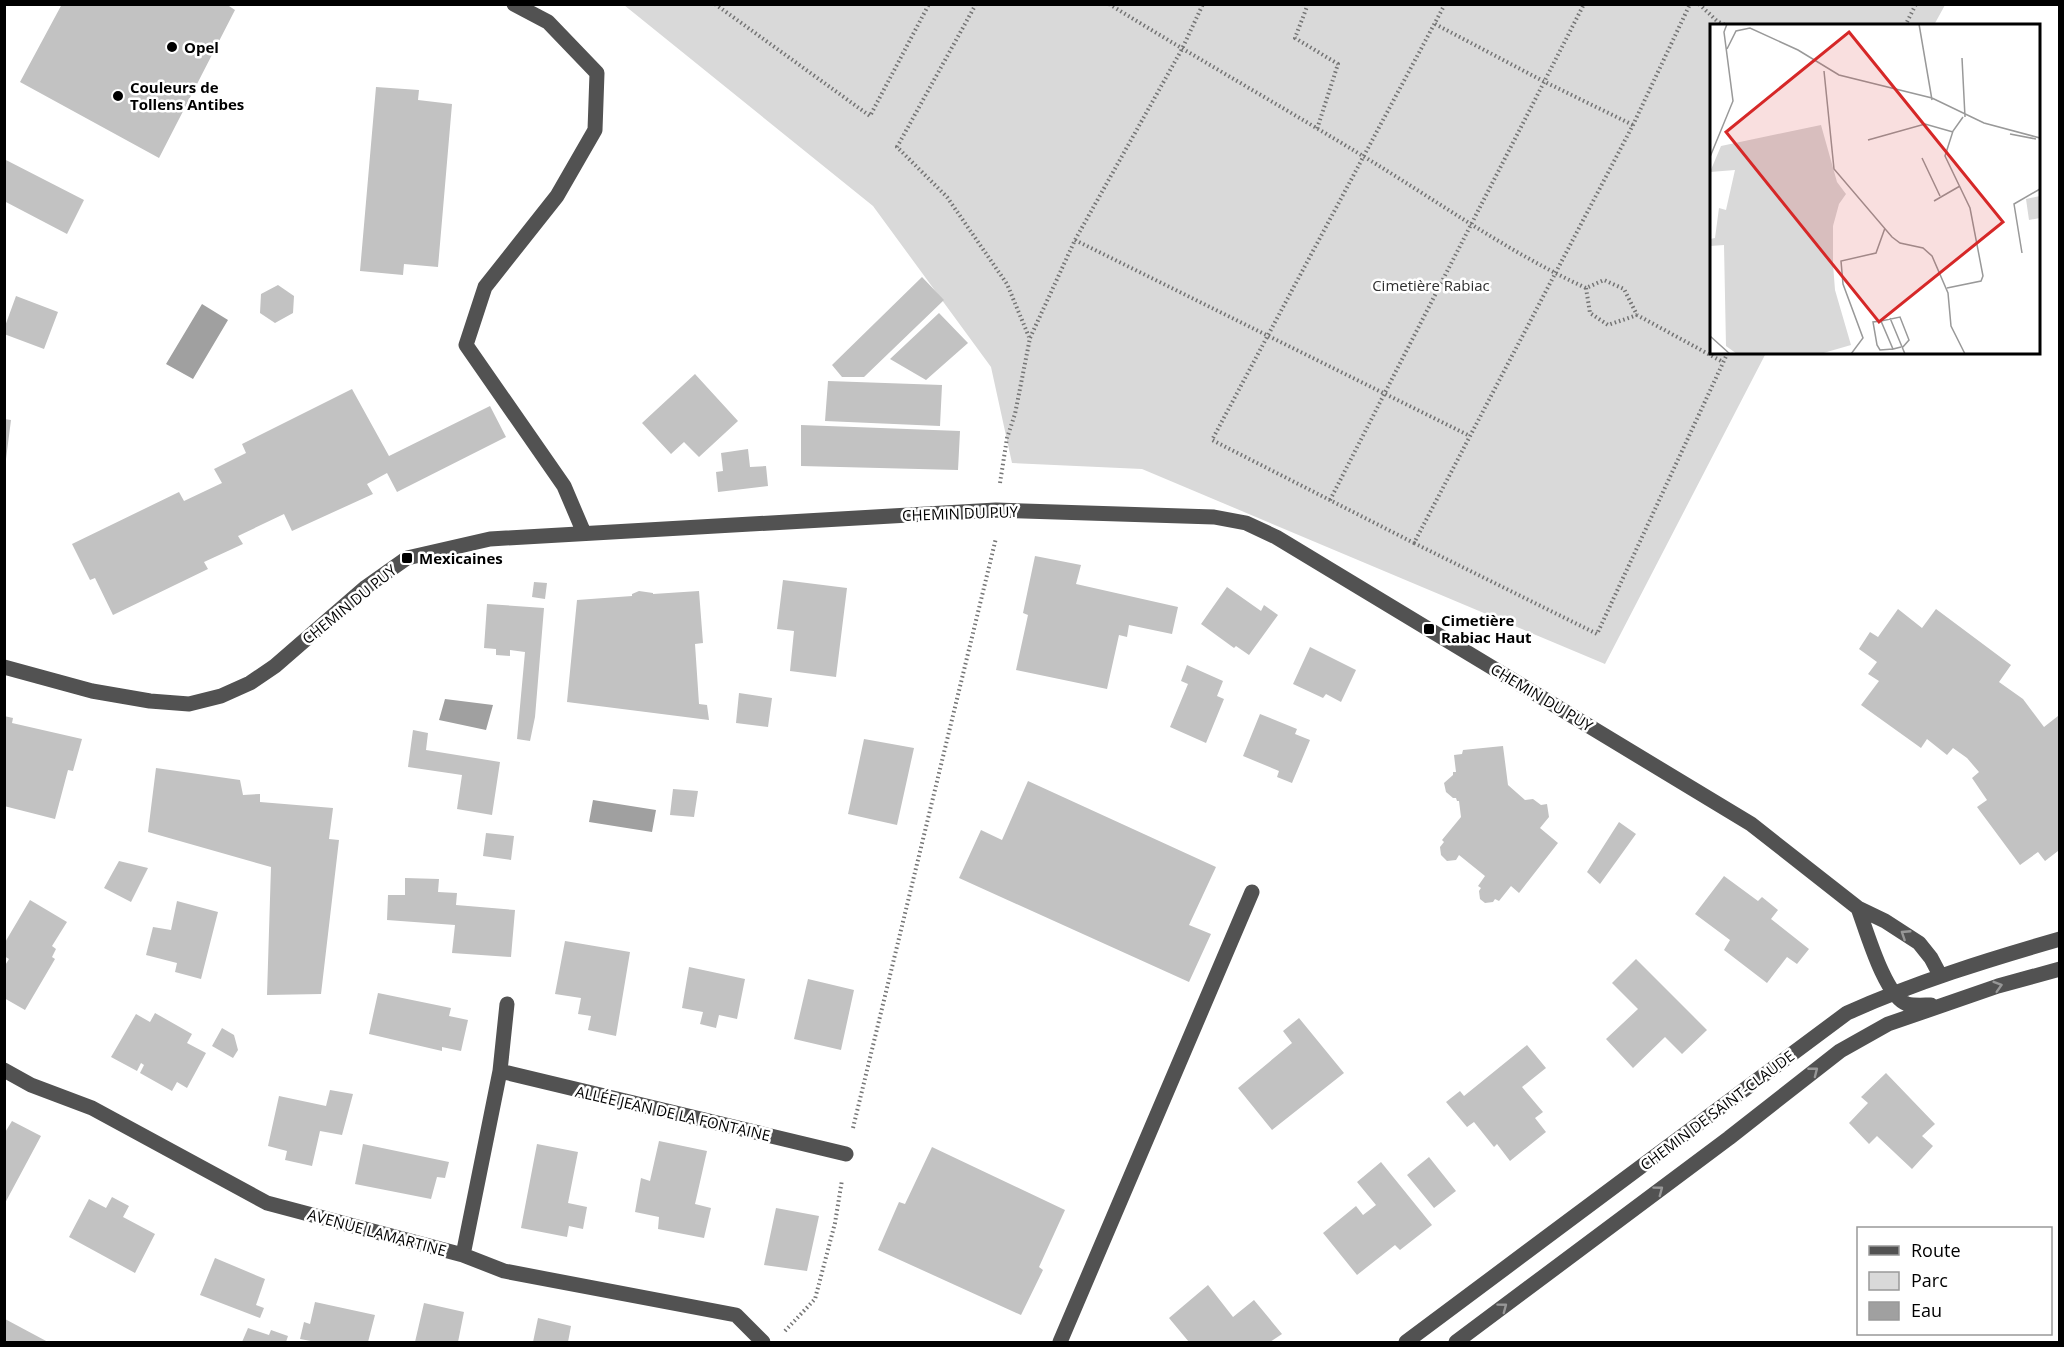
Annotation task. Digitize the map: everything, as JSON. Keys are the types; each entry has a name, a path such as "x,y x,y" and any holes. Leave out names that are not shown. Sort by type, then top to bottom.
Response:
{"street":[{"path":"514,4 548,22 597,73 595,130 557,196 484,287 466,345 564,486 584,533"},
{"name":"CHEMIN DU PUY","path":"4,667 92,691 150,701 189,704 221,696 250,683 274,666 366,587 407,558 490,539 996,510 1214,517 1246,523 1276,537 1751,824 1858,908 1885,921 1919,943 1931,958 1940,975"},
{"path":"1060,1342 1252,892"},
{"path":"1858,908 1882,975 1892,993 1905,1004 1942,1005"},
{"name":"CHEMIN DE SAINT-CLAUDE","path":"1406,1342 1847,1013 1940,975 2060,939"},
{"name":"CHEMIN DE SAINT-CLAUDE","path":"1456,1342 1729,1138 1840,1051 1888,1024 1998,986 2060,969"},
{"path":"463,1255 500,1071 507,1004"},
{"name":"AVENUE LAMARTINE","path":"4,1070 31,1085 92,1108 267,1203 463,1255 504,1271 736,1315 763,1342"},
{"name":"ALLÉE JEAN DE LA FONTAINE","path":"500,1071 846,1154"}],"path":[{"path":"716,4 870,116 929,4"},
{"path":"976,4 897,147 947,197 1001,274 1030,338"},
{"path":"1109,4 1556,274 1586,288 1604,280 1624,289 1637,315 1723,362"},
{"path":"783,1334 815,1299 835,1223 846,1154 999,525 996,510 1006,438 1015,414 1030,338 1075,240 1182,49 1203,4"},
{"path":"1308,4 1295,38 1338,64 1317,129"},
{"path":"1445,4 1212,440 1597,634 1727,354"},
{"path":"1330,500 1584,4"},
{"path":"1414,543 1633,125 1690,4"},
{"path":"1699,4 1723,24"},
{"path":"1906,24 1916,4"},
{"path":"1436,24 1543,81 1633,125"},
{"path":"1075,240 1470,436"},
{"path":"1586,288 1590,313 1608,326 1637,315"}],"green space":[{"name":"Cimetière Rabiac","path":"624,5 1945,5 1935,24 1710,24 1710,354 1765,354 1605,664 1142,469 1012,463 991,367 873,206"}],"water":[{"path":"202,304 228,320 193,379 166,364"},
{"path":"445,699 493,705 486,730 439,720"},
{"path":"593,800 656,810 652,832 589,822"}],"building":[{"name":"Couleurs de Tollens Antibes","path":"62,4 226,4 235,10 159,158 20,82"},
{"path":"376,87 419,90 418,100 452,104 438,267 404,264 403,275 360,271"},
{"path":"4,159 84,200 67,234 4,201"},
{"path":"922,277 944,300 864,377 842,377 832,365"},
{"path":"278,285 294,296 293,313 275,323 260,313 261,294"},
{"path":"16,296 58,312 44,349 4,334"},
{"path":"939,313 968,343 926,380 890,359"},
{"path":"695,374 738,421 699,457 684,442 671,454 642,423"},
{"path":"828,381 942,385 940,426 825,421"},
{"path":"352,389 389,456 490,406 506,437 397,492 387,473 367,484 373,494 292,531 284,514 238,536 243,544 204,562 208,569 113,615 95,578 90,580 72,544 179,492 184,501 222,483 214,469 246,453 242,444"},
{"path":"4,419 11,420 6,459 4,459"},
{"path":"801,425 960,431 958,470 801,466"},
{"path":"748,449 750,467 766,466 768,486 718,492 716,472 723,471 721,453"},
{"path":"1035,556 1081,565 1076,584 1178,607 1172,634 1129,625 1127,637 1119,635 1107,689 1016,670 1028,615 1023,613"},
{"path":"783,580 847,588 836,677 790,671 794,631 777,629"},
{"path":"534,582 547,583 545,599 532,597"},
{"path":"1227,587 1261,611 1264,605 1278,615 1249,655 1236,646 1234,648 1201,624"},
{"path":"639,591 653,594 699,591 703,643 695,644 699,704 707,705 709,720 567,702 577,600 632,596"},
{"path":"487,604 544,608 535,717 530,741 517,739 525,652 510,650 510,656 496,655 496,649 484,648"},
{"path":"1898,609 1922,628 1936,609 2011,665 1999,682 2023,699 2044,727 2058,716 2060,718 2060,854 2058,851 2045,861 2038,852 2020,865 1977,807 1987,800 1972,778 1979,772 1967,758 1953,748 1947,755 1927,739 1921,748 1861,705 1879,681 1868,674 1877,662 1859,649 1870,632 1878,637"},
{"path":"1310,647 1356,670 1341,702 1326,694 1323,698 1293,684"},
{"path":"1187,665 1223,681 1217,696 1224,699 1206,743 1170,727 1188,684 1181,681"},
{"path":"739,693 772,698 768,727 736,723"},
{"path":"1260,714 1297,729 1295,734 1310,740 1292,783 1277,777 1279,771 1243,756"},
{"path":"4,716 13,718 12,723 82,739 73,771 68,770 55,819 4,806"},
{"path":"413,730 428,733 426,750 500,762 492,815 457,809 462,775 408,767"},
{"path":"864,739 914,748 897,825 848,814"},
{"path":"1503,746 1508,785 1525,800 1533,799 1541,805 1547,804 1549,817 1540,828 1558,843 1519,893 1511,886 1499,901 1495,899 1493,902 1485,903 1480,899 1481,888 1478,886 1485,876 1459,855 1456,860 1447,861 1441,855 1440,847 1444,842 1442,840 1461,817 1459,801 1446,792 1444,783 1453,775 1453,772 1456,772 1454,755 1462,754 1463,750"},
{"path":"156,768 240,780 243,795 260,794 260,802 333,808 329,839 339,840 321,994 267,995 271,867 148,832"},
{"path":"1028,781 1216,867 1189,925 1211,934 1189,982 959,878 981,830 1002,840"},
{"path":"673,789 698,791 694,817 670,815"},
{"path":"1619,822 1636,834 1600,884 1587,872"},
{"path":"486,833 514,836 511,860 483,856"},
{"path":"119,861 148,868 131,902 104,888"},
{"path":"1724,876 1758,901 1762,897 1778,910 1771,919 1809,949 1797,964 1787,957 1767,983 1724,950 1730,940 1695,914"},
{"path":"405,878 439,879 438,892 457,893 456,905 515,910 511,957 452,953 455,925 387,920 388,895 405,895"},
{"path":"30,900 67,922 52,946 56,949 52,957 55,959 25,1010 4,998 4,967 9,959 4,956 4,944"},
{"path":"177,901 218,912 201,979 175,972 177,963 146,955 153,927 171,930"},
{"path":"565,941 630,952 616,1036 588,1030 591,1016 578,1014 581,998 555,994"},
{"path":"1636,959 1707,1030 1682,1054 1665,1037 1633,1068 1606,1039 1638,1009 1612,983"},
{"path":"689,967 745,979 737,1019 719,1015 716,1028 700,1024 703,1012 682,1008"},
{"path":"808,979 854,990 841,1050 794,1039"},
{"path":"378,993 451,1008 449,1016 468,1020 461,1051 442,1047 442,1051 369,1034"},
{"path":"155,1013 192,1034 187,1043 206,1053 187,1088 177,1082 172,1091 140,1073 144,1065 141,1063 137,1071 111,1057 136,1014 150,1022"},
{"path":"1299,1018 1344,1073 1272,1130 1238,1088 1292,1043 1283,1031"},
{"path":"222,1028 234,1035 238,1050 233,1058 212,1046"},
{"path":"1527,1045 1546,1068 1522,1087 1543,1112 1535,1118 1546,1132 1510,1161 1497,1144 1494,1147 1474,1122 1467,1127 1446,1102 1460,1091 1464,1096"},
{"path":"1886,1073 1935,1124 1922,1136 1933,1146 1912,1169 1877,1136 1869,1144 1849,1123 1868,1103 1861,1097"},
{"path":"330,1090 353,1094 342,1135 320,1131 312,1166 285,1160 287,1151 268,1146 279,1096 326,1106"},
{"path":"12,1121 41,1136 4,1205 4,1134"},
{"path":"659,1141 707,1151 695,1204 711,1208 704,1238 658,1229 659,1217 635,1212 641,1178 650,1181"},
{"path":"363,1144 449,1162 445,1178 437,1177 431,1199 355,1184"},
{"path":"537,1144 578,1152 568,1203 587,1207 583,1229 569,1226 567,1237 521,1228"},
{"path":"932,1147 1065,1210 1039,1267 1043,1270 1021,1315 878,1250 899,1202 905,1204"},
{"path":"1429,1157 1456,1191 1434,1208 1407,1175"},
{"path":"1381,1162 1432,1225 1400,1250 1395,1245 1357,1275 1323,1233 1356,1206 1363,1215 1376,1205 1357,1182"},
{"path":"112,1197 129,1206 123,1217 155,1234 135,1273 69,1237 89,1199 106,1208"},
{"path":"776,1208 819,1216 807,1271 764,1265"},
{"path":"215,1258 265,1279 256,1305 264,1308 260,1318 200,1295"},
{"path":"1208,1285 1233,1317 1254,1300 1282,1334 1270,1342 1189,1342 1169,1318"},
{"path":"315,1302 375,1315 368,1342 316,1342 300,1339 304,1322 310,1324"},
{"path":"424,1303 464,1312 458,1342 415,1342"},
{"path":"538,1318 571,1326 568,1342 533,1342"},
{"path":"5,1319 48,1342 5,1342"},
{"path":"248,1328 269,1335 271,1330 288,1336 286,1342 242,1342"}],"place":[{"name":"Opel","path":"172,47"},
{"name":"Couleurs de Tollens Antibes","path":"118,96"},
{"name":"Mexicaines","path":"407,558"},
{"name":"Cimetière Rabiac Haut","path":"1429,629"}]}
